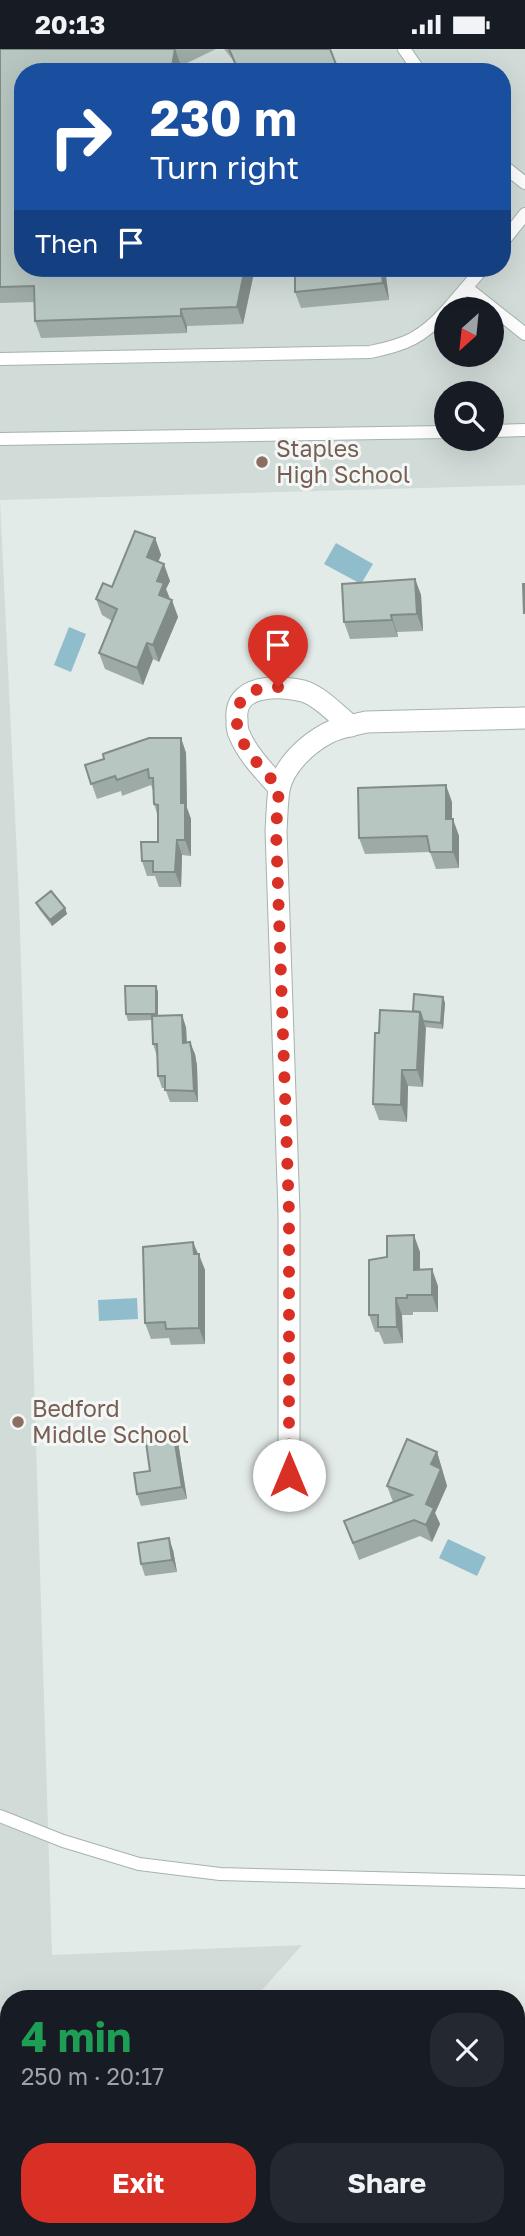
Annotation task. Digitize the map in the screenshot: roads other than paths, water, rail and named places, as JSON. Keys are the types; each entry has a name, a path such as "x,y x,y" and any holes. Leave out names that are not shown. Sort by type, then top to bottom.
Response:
{"street":[{"path":"279,788 238,734 236,713 242,698 255,690 278,687 306,692 351,726"},
{"path":"289,1475 289,1213 276,829 279,788 289,766 304,749 329,732 366,722 525,718"}],"lane":[{"path":"511,172 525,183"},
{"path":"511,232 525,214"},
{"path":"459,297 476,277"},
{"path":"467,288 525,334"},
{"path":"0,359 370,352 405,344 434,325"},
{"path":"504,431 525,431"},
{"path":"0,439 434,432"},
{"path":"0,1815 63,1841 139,1864 220,1874 525,1882"}],"water":[{"path":"336,543 373,564 361,584 324,564"},
{"path":"69,627 86,634 71,672 54,665"},
{"path":"137,1298 138,1319 99,1321 98,1300"},
{"path":"448,1539 486,1557 477,1576 439,1558"}],"place":[{"name":"Staples High School","path":"262,462"},
{"name":"Bedford Middle School","path":"18,1422"}]}
